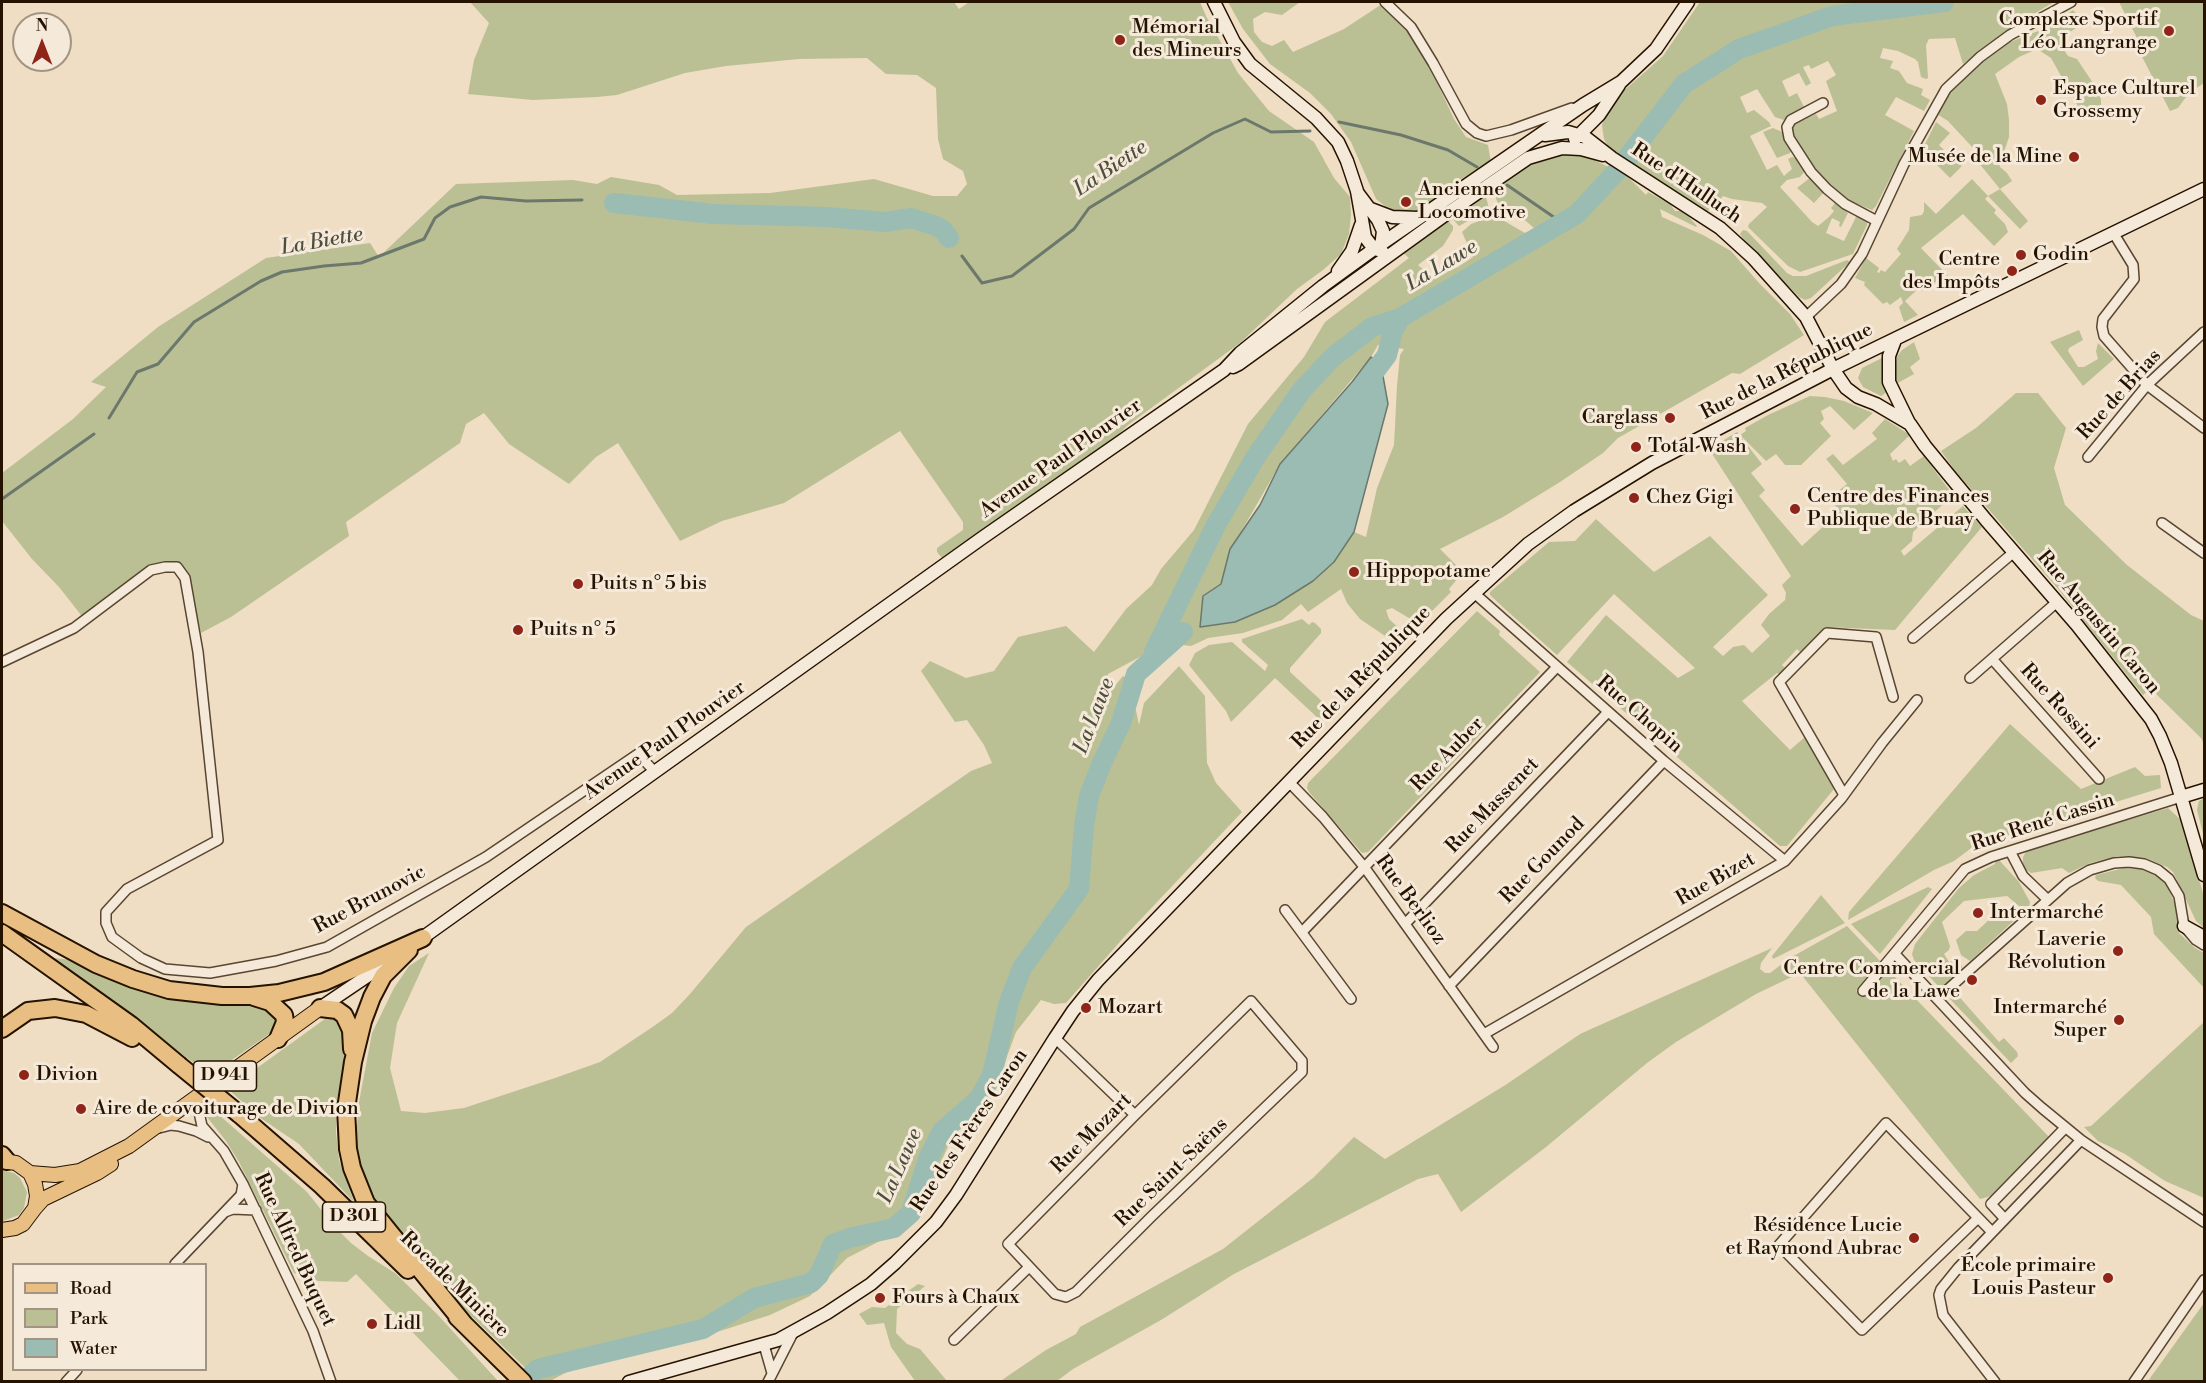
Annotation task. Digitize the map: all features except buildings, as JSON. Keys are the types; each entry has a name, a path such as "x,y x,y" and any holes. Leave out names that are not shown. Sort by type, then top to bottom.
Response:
{"highway":[{"path":"2,914 96,964 133,979 187,993 250,996 279,993 324,982 423,938"},
{"name":"Rocade Minière","path":"2,936 131,1025 239,1114 322,1186 523,1382"},
{"path":"423,938 394,963 383,976 372,997 353,1062 346,1109 348,1149 352,1168 366,1203 465,1325"},
{"path":"250,996 270,1002 284,1015 285,1022 278,1039"},
{"path":"2,1029 19,1015 28,1011 44,1008 67,1009 104,1022 179,1065"},
{"path":"320,1008 337,1010 348,1022 351,1030 353,1062"}],"main road":[{"path":"1214,2 1234,42 1250,64 1331,133 1343,151 1357,191 1365,237 1378,248 1398,248"},
{"path":"1577,139 1599,115 1621,82 1656,49 1688,2"},
{"name":"Avenue Paul Plouvier","path":"30,1173 55,1175 80,1171 129,1146 986,535 1224,370 1240,353 1323,286 1583,105 1621,82"},
{"path":"1577,139 1576,117 1583,105"},
{"path":"1599,115 1596,131 1598,142 1608,155"},
{"path":"1533,141 1549,134 1577,139 1608,155"},
{"name":"Avenue Paul Plouvier","path":"1224,370 1239,364 1515,166 1531,150 1543,145 1577,139"},
{"name":"Rue d'Hulluch","path":"1608,155 1707,219 1732,238 1806,317 1833,369"},
{"name":"Rue de la République","path":"1055,1038 1098,980 1473,592 1547,530 1634,473 1833,369 2205,189"},
{"path":"1316,308 1333,290 1369,263 1378,248 1383,231 1371,209 1357,191"},
{"path":"1371,209 1399,218 1422,217"},
{"path":"1323,286 1347,260 1358,236 1361,218"},
{"name":"Rue Augustin Caron","path":"1895,340 1889,356 1889,382 1910,424 1925,447 2057,602 2151,719 2160,736 2205,875"},
{"name":"Rue Augustin Caron","path":"1833,369 1851,393 1876,404 1910,424"},
{"path":"1876,404 1889,398 1889,382"},
{"path":"2181,797 2205,790"},
{"path":"2184,926 2205,937"},
{"name":"Rue des Frères Caron","path":"629,1382 764,1345 793,1333 871,1284 896,1263 936,1222 977,1163 1055,1038"},
{"name":"Avenue Paul Plouvier","path":"3,1231 23,1224 43,1199 97,1173 118,1158 129,1146"},
{"path":"3,1159 23,1167 30,1173 38,1196 35,1208"}],"street":[{"path":"1385,2 1412,27 1466,124 1477,133 1486,136 1511,130 1583,105"},
{"path":"1806,317 1827,298 1862,254 1904,164 1946,89 1980,57 2010,35 2071,2"},
{"path":"1823,104 1791,120 1787,128 1789,138 1811,172 1827,189 1845,204 1877,221"},
{"path":"2114,234 2133,265 2134,279 2107,313 2102,327 2104,336 2147,385 2205,428"},
{"name":"Rue de Brias","path":"2088,457 2147,385 2205,332"},
{"path":"2162,523 2205,553"},
{"path":"1913,638 2014,552"},
{"name":"Rue Brunovic","path":"2,662 74,628 151,570 177,567 185,578 198,652 218,840 127,889 106,912 106,923 112,937 141,958 165,969 210,973 276,961 327,947 486,856 638,754 655,772"},
{"name":"Rue Chopin","path":"1473,592 1664,761 1785,861"},
{"path":"1970,678 1993,660 2038,616 2057,602"},
{"path":"1844,795 1779,682 1827,633 1876,637 1893,697"},
{"name":"Rue Rossini","path":"1993,660 2099,779"},
{"name":"Rue Auber","path":"1302,932 1557,667"},
{"name":"Rue Bizet","path":"1484,1034 1785,861 1844,795 1917,700"},
{"name":"Rue Massenet","path":"1405,924 1608,712"},
{"name":"Rue Gounod","path":"1449,986 1664,761"},
{"name":"Rue Berlioz","path":"1290,782 1323,817 1365,868 1493,1047"},
{"name":"Rue René Cassin","path":"1863,991 1959,873 2010,851 2181,797"},
{"path":"2010,851 2023,876 2048,900"},
{"path":"1937,999 2067,883 2090,870 2114,863 2144,864 2158,870 2173,885 2179,896 2184,926 2205,945"},
{"path":"1285,910 1351,999"},
{"path":"1895,954 2025,1093 2080,1140 2205,1222"},
{"name":"Rue Saint-Saëns","path":"1055,1294 1066,1297 1076,1292 1300,1075 1303,1068 1302,1061 1251,1001"},
{"name":"Rue Mozart","path":"1055,1294 1008,1244 1251,1001"},
{"path":"1055,1038 1135,1115"},
{"name":"Rue Alfred Buquet","path":"198,1095 197,1103 202,1125 233,1165 243,1184 313,1331 331,1382"},
{"path":"1978,1218 1862,1330 1779,1245 1886,1122 1992,1232"},
{"name":"Rue Alfred Buquet","path":"144,1135 171,1125 188,1128 213,1140"},
{"path":"2004,1218 1990,1204 2066,1128"},
{"path":"1995,1382 1980,1366 1943,1315 1939,1301 1941,1288 2004,1218 2080,1140"},
{"path":"176,1263 241,1195 243,1184"},
{"path":"223,1213 233,1209 256,1210"},
{"path":"954,1340 1029,1267"},
{"path":"2134,1382 2205,1280"},
{"path":"770,1377 793,1333"},
{"path":"764,1345 770,1377"}],"green space":[{"path":"470,2 954,2 959,9 969,2 1200,2 1238,73 1269,111 1314,142 1334,178 1350,197 1349,234 1341,254 1297,289 1240,343 1128,425 1114,439 942,558 937,548 963,530 963,522 900,431 784,503 722,521 680,541 618,443 596,457 569,484 509,444 484,413 466,424 460,443 346,522 349,536 231,617 201,633 185,578 177,567 151,570 85,620 2,521 2,473 73,419 106,387 91,382 158,327 266,258 370,243 379,257 456,184 573,180 597,184 611,177 659,185 677,195 770,193 874,179 933,196 957,196 967,184 963,171 943,159 938,139 936,88 917,75 886,74 867,58 799,59 726,66 685,73 617,95 597,97 533,100 468,94 474,60 489,23"},
{"path":"1228,2 1300,2 1282,15 1265,12 1253,19 1254,32 1262,42 1272,46 1284,40 1293,52 1344,29 1382,4 1407,29 1429,65 1454,119 1466,137 1488,145 1491,163 1459,180 1445,194 1417,211 1394,210 1385,206 1376,199 1351,142 1331,114 1310,93 1270,64 1243,29"},
{"path":"1700,2 2054,2 2012,27 1963,64 1955,38 1929,39 1926,45 1928,78 1926,79 1921,77 1918,62 1915,59 1898,51 1883,48 1880,58 1893,61 1890,68 1899,71 1907,83 1923,89 1921,95 1930,100 1924,111 1896,97 1885,115 1914,131 1872,210 1850,201 1839,193 1807,160 1793,136 1795,124 1816,114 1819,119 1837,111 1826,81 1836,75 1828,61 1811,69 1809,65 1803,67 1811,83 1806,86 1799,73 1782,81 1789,97 1797,93 1805,109 1784,120 1775,117 1757,89 1740,97 1747,113 1754,110 1771,126 1750,136 1767,170 1777,165 1784,176 1792,169 1788,159 1792,157 1796,158 1805,171 1800,177 1787,180 1780,187 1812,222 1818,226 1829,217 1834,211 1831,208 1836,202 1848,213 1841,227 1840,222 1832,218 1826,233 1844,241 1856,217 1867,220 1867,225 1853,254 1800,272 1788,266 1748,227 1767,207 1762,203 1723,196 1719,202 1712,199 1708,212 1609,149 1604,139 1602,126 1604,116 1619,95 1663,56"},
{"name":"Complexe Sportif Léo Langrange","path":"2119,2 2204,2 2204,83 2189,93 2178,108 2170,111 2137,47 2140,44"},
{"path":"2073,10 2080,17 2082,24 2064,36 2064,50 2068,56 2077,59 2091,80 2101,99 2101,108 2095,114 2079,108 2051,58 2037,49 2019,57 1995,74 2007,104 2009,120 2009,137 1998,161 2000,167 2012,181 2000,189 1978,162 1980,159 1973,148 1948,121 1937,114 1951,92 1983,60 2005,44 2051,26"},
{"path":"1936,122 1950,133 1939,145 1948,154 1955,147 1964,157 1961,167 1950,178 1922,150"},
{"path":"1773,128 1782,132 1791,150 1790,153 1777,158 1763,132"},
{"path":"1559,154 1579,155 1588,157 1628,177 1646,195 1648,192 1670,204 1675,211 1680,211 1689,217 1697,226 1660,209 1662,217 1703,235 1731,251 1790,314 1804,335 1740,374 1732,373 1618,438 1603,453 1560,482 1503,517 1440,549 1463,572 1449,589 1451,592 1423,620 1409,618 1392,608 1386,610 1389,619 1403,632 1394,642 1360,619 1347,603 1341,589 1308,612 1301,604 1282,620 1243,633 1208,638 1191,646 1166,643 1108,674 1100,704 1123,676 1140,685 1133,696 1139,725 1144,703 1179,666 1205,696 1207,763 1216,783 1242,812 1125,936 1066,1003 1054,1004 1041,1000 1016,1032 995,1089 980,1111 953,1136 928,1199 905,1228 847,1258 810,1296 770,1315 689,1341 611,1357 569,1371 550,1381 539,1381 466,1311 373,1200 362,1170 357,1153 356,1136 359,1102 372,1033 394,988 409,966 429,953 397,1023 390,1068 401,1111 425,1113 464,1108 555,1078 600,1062 654,1026 672,1013 690,994 746,927 971,771 992,763 984,745 967,720 955,722 921,671 930,661 966,678 994,671 1018,637 1066,626 1094,652 1126,609 1152,585 1161,569 1194,530 1248,424 1304,357 1325,322 1409,258 1401,251 1446,219 1453,226 1453,230 1443,246 1418,265 1433,278 1458,267 1473,257 1462,232 1471,224 1493,216 1525,233 1535,229 1526,221 1500,208 1492,189 1529,163","holes":["1378,345 1404,349 1400,355 1394,445 1377,488 1366,537 1354,532 1334,562 1313,581 1203,596 1221,584 1230,551 1280,464 1371,357"]},
{"path":"1811,177 1825,191 1814,203 1797,188"},
{"path":"1972,179 1988,196 1985,199 1996,210 1994,213 2005,224 2008,232 1994,246 1963,214 1921,248 1949,277 1937,281 1922,291 1919,288 1905,301 1918,315 1904,322 1899,307 1903,303 1901,297 1890,305 1887,302 1883,304 1864,285 1865,282 1855,278 1866,258 1879,268 1877,272 1881,270 1885,272 1901,254 1897,249 1909,230 1910,217 1922,215 1924,202 1936,214"},
{"path":"2000,189 2028,221 2020,229 1988,196"},
{"path":"1485,193 1489,209 1459,226 1450,216"},
{"path":"1743,230 1747,231 1787,273 1793,276 1806,276 1847,260 1850,262 1811,298 1805,300 1799,297 1744,240 1740,234"},
{"path":"2079,330 2083,340 2069,348 2068,351 2078,367 2084,367 2098,359 2096,351 2098,343 2114,359 2083,386 2050,342"},
{"path":"1914,342 1920,359 1910,367 1914,374 1896,384 1894,374 1897,357 1902,350"},
{"path":"1808,355 1806,368 1781,381 1778,379 1778,376 1800,365 1794,356 1799,358"},
{"path":"1882,358 1883,378 1887,392 1881,396 1863,387 1858,378 1862,368"},
{"path":"2016,393 2038,393 2066,428 2054,468 2065,505 2127,565 2191,615 2204,621 2204,744 2201,738 2151,689 2143,695 2059,590 1956,472 1941,451 1976,428"},
{"path":"1810,396 1844,401 1873,413 1854,430 1830,406 1821,411 1824,419 1820,423 1831,436 1801,465 1785,465 1776,454 1766,461 1740,435 1746,431 1745,428 1768,415"},
{"path":"1885,419 1910,435 1890,454 1893,461 1896,459 1899,463 1905,459 1910,466 1924,456 1953,495 1913,532 1912,541 1901,551 1904,556 1963,506 1982,527 1895,630 1826,627 1803,655 1797,649 1782,665 1788,671 1783,676 1777,673 1742,701 1790,750 1806,736 1834,789 1787,846 1780,846 1567,662 1606,615 1678,678 1695,668 1614,594 1557,655 1490,595 1490,592 1549,542 1575,541 1596,519 1654,572 1710,536 1768,595 1713,647 1723,656 1733,647 1744,645 1752,653 1770,636 1761,625 1769,614 1785,600 1786,593 1782,585 1791,576 1709,449 1737,432 1762,464 1751,473 1765,490 1759,496 1802,546 1840,511 1827,496 1833,490 1836,493 1847,484 1826,459 1833,454 1843,465 1877,439 1872,433"},
{"path":"1477,611 1500,631 1499,635 1540,672 1368,852 1362,853 1309,792 1308,783"},
{"path":"1302,619 1309,625 1312,622 1315,623 1321,629 1321,633 1290,668 1290,672 1336,714 1334,719 1321,721 1275,678 1231,722 1226,711 1189,665 1195,653 1209,645 1232,642 1265,671 1268,665 1242,642 1242,639"},
{"path":"2010,724 2081,789 2135,767 2145,776 2160,775 2161,788 1974,846 1954,861 1934,870 1848,920 1849,912"},
{"path":"2204,798 2204,837 2197,810 2199,801"},
{"path":"2168,808 2181,820 2192,855 2204,897 2204,928 2196,921 2173,872 2146,858 2118,856 2090,863 2069,873 2062,868 2031,873 2025,869 2023,857 2027,850"},
{"path":"1999,860 2019,882 2030,902 2029,907 2019,906 2007,896 1964,901 1942,922 1950,946 1944,954 1949,962 1956,960 1962,967 1951,981 1940,988 1914,960 1912,954 1915,944 1959,888 1974,875"},
{"path":"2124,868 2151,872 2167,885 2178,912 2179,933 2204,953 2204,988 2154,934 2151,917 2121,885 2098,881 2095,878 2096,875"},
{"path":"1928,887 1932,889 1880,954 1851,924"},
{"path":"1821,895 1845,923 1773,959 1772,956"},
{"path":"2014,912 2019,916 1970,961 1961,955 1956,940 1966,931 1977,931 1991,918 2005,920"},
{"path":"1847,926 1880,961 1856,991 1864,996 1887,969 2050,1138 1991,1196 1980,1199 1800,973 1756,994 1676,1042 1461,1212 1438,1174 1418,1179 1234,1274 1161,1320 1073,1369 1057,1381 999,1382 1046,1350 1076,1334 1080,1327 1223,1249 1313,1178 1354,1137 1385,1159 1507,1084 1580,1034 1772,948 1761,963 1760,969 1765,973 1770,973 1790,958"},
{"path":"53,958 83,961 185,1000 260,1004 277,1012 278,1028 210,1075"},
{"path":"1956,989 1955,992 1999,1042 2004,1038 2017,1052 2018,1056 2011,1063 1950,999 1950,995"},
{"path":"329,1016 342,1021 346,1048 336,1107 336,1133 339,1160 354,1202 299,1144 259,1117 228,1089"},
{"path":"2204,1022 2204,1198 2165,1181 2125,1154 2098,1141 2084,1127 2091,1126"},
{"path":"210,1107 307,1192 351,1243 395,1273 437,1314 498,1381 460,1381 356,1274 347,1282 318,1281 294,1273 239,1162 203,1112"},
{"path":"2,1170 14,1173 20,1178 27,1192 24,1208 19,1215 3,1221"},
{"path":"918,1284 925,1286 897,1309 896,1333 907,1344 920,1349 947,1381 915,1381 891,1347 884,1323 867,1325 859,1314 872,1307 885,1308"},
{"path":"2204,1303 2204,1381 2148,1381"}],"water":[{"path":"1371,357 1381,365 1388,404 1354,532 1334,562 1313,581 1275,605 1235,622 1200,627 1203,596 1221,584 1230,549 1260,505 1280,464"}],"waterway":[{"name":"La Lawe","path":"1364,386 1387,355 1393,331 1400,318 1577,214 1616,172 1684,84 1739,49 1832,16 1944,2"},
{"name":"La Biette","path":"962,256 982,283 1012,276 1074,229 1089,208 1213,133 1245,119 1271,132 1310,131"},
{"name":"La Biette","path":"1339,122 1401,135 1448,150 1477,167"},
{"name":"La Biette","path":"1507,185 1561,222"},
{"name":"La Biette","path":"109,418 137,372 158,364 194,322 261,281 282,272 361,263 424,239 435,218 450,207 481,197 526,201 582,200"},
{"name":"La Biette","path":"614,203 713,214 828,217 885,222 911,218 936,226 943,230 949,238"},
{"path":"1154,652 1216,525 1255,458 1302,390 1333,357 1372,327 1400,318"},
{"name":"La Biette","path":"2,499 94,434"},
{"name":"La Lawe","path":"523,1382 538,1369 703,1329 754,1298 811,1283 819,1275 833,1244 894,1228 911,1213 928,1159 942,1131 979,1099 992,1075 1009,1002 1022,968 1079,889 1089,796 1121,723 1136,674 1183,632"}],"place":[{"name":"Complexe Sportif Léo Langrange","path":"2169,31"},
{"name":"Mémorial des Mineurs","path":"1120,40"},
{"name":"Espace Culturel Grossemy","path":"2041,100"},
{"name":"Musée de la Mine","path":"2074,157"},
{"name":"Ancienne Locomotive","path":"1406,202"},
{"name":"Godin","path":"2021,255"},
{"name":"Centre des Impôts","path":"2012,271"},
{"name":"Carglass","path":"1670,418"},
{"name":"Total Wash","path":"1636,447"},
{"name":"Chez Gigi","path":"1634,498"},
{"name":"Centre des Finances Publique de Bruay","path":"1795,509"},
{"name":"Hippopotame","path":"1354,572"},
{"name":"Puits n° 5 bis","path":"578,584"},
{"name":"Puits n° 5","path":"518,630"},
{"name":"Intermarché","path":"1978,913"},
{"name":"Laverie Révolution","path":"2118,951"},
{"name":"Centre Commercial de la Lawe","path":"1972,980"},
{"name":"Mozart","path":"1086,1008"},
{"name":"Intermarché Super","path":"2119,1020"},
{"name":"Divion","path":"24,1075"},
{"name":"Aire de covoiturage de Divion","path":"81,1109"},
{"name":"Résidence Lucie et Raymond Aubrac","path":"1914,1238"},
{"name":"École primaire Louis Pasteur","path":"2108,1278"},
{"name":"Fours à Chaux","path":"880,1298"},
{"name":"Lidl","path":"372,1324"}]}
